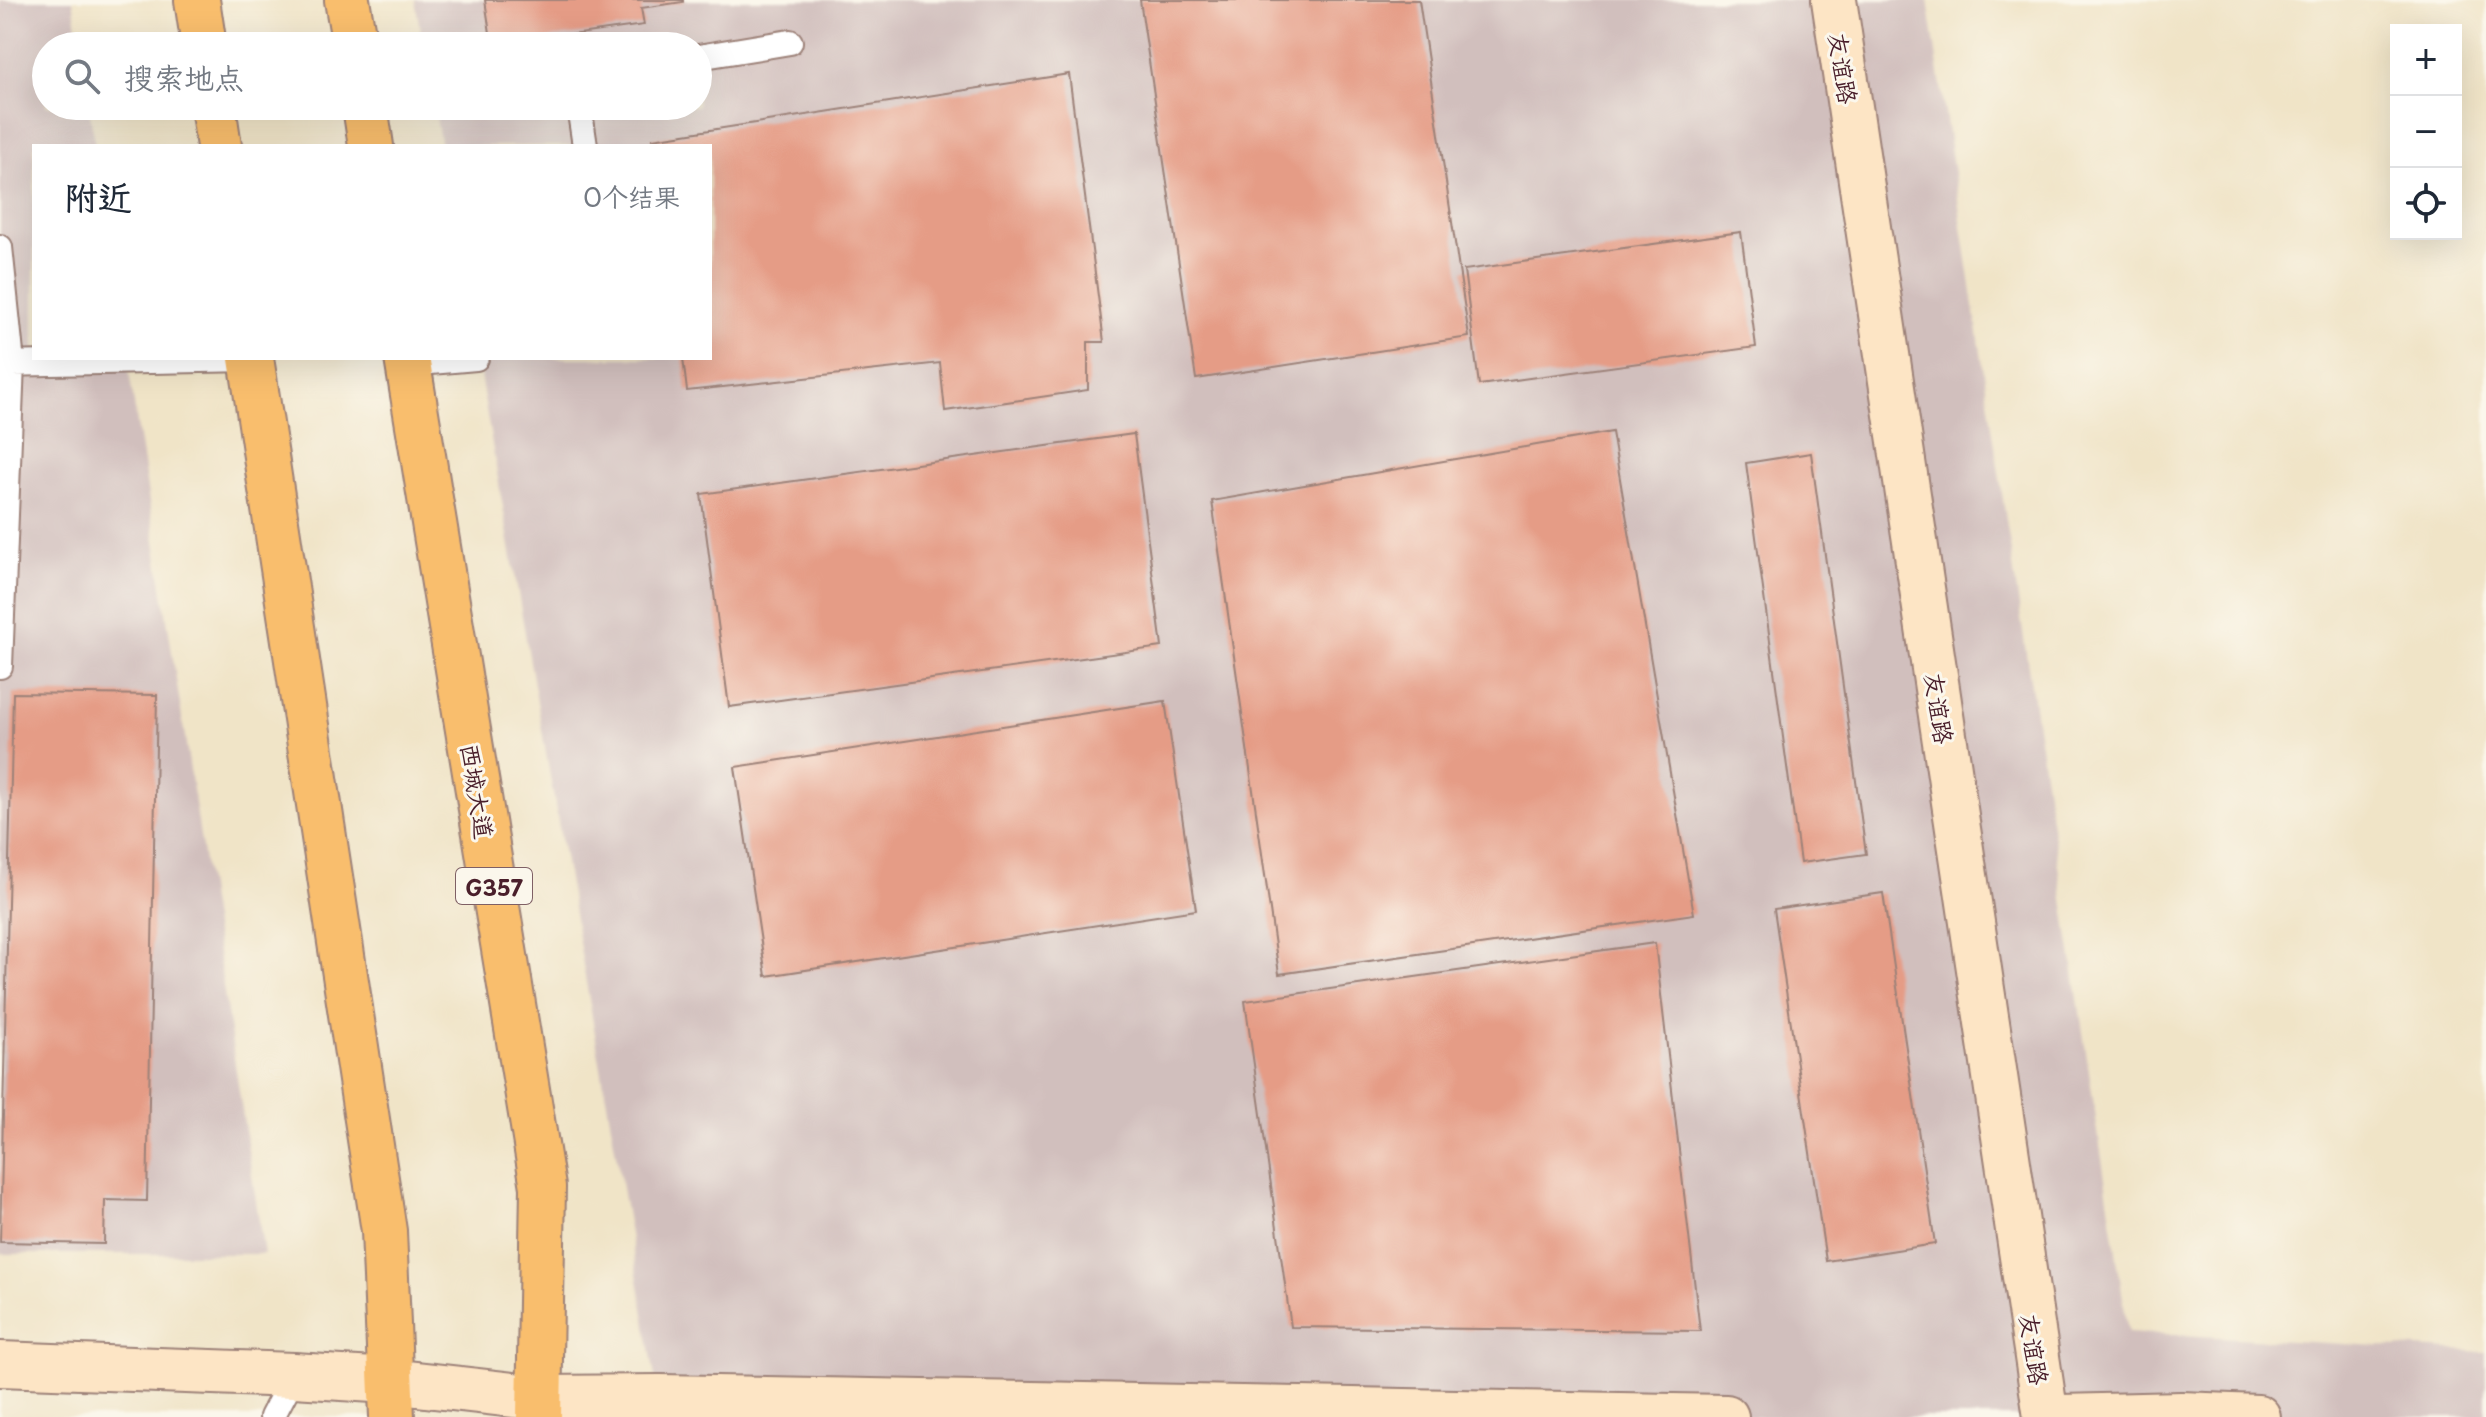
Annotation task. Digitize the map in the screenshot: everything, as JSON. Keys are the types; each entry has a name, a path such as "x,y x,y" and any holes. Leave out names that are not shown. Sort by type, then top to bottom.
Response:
{"highway":[{"path":"197,0 202,32"},
{"path":"347,0 353,32"},
{"path":"215,120 219,144"},
{"path":"367,120 371,144"},
{"path":"251,360 384,1231 391,1399"},
{"name":"西城大道","path":"407,361 543,1187 540,1407"}],"street":[{"name":"友谊路","path":"1834,0 2046,1417"},
{"path":"0,1364 294,1375 391,1399 540,1407 660,1397 1118,1411 1726,1417"},
{"path":"2061,1417 2181,1414 2258,1417"}],"lane":[{"path":"712,55 790,42"},
{"path":"581,120 585,144"},
{"path":"0,247 6,364 0,666"},
{"path":"6,364 169,360"},
{"path":"407,361 430,360"},
{"path":"272,1417 294,1375"}],"shaded area":[{"path":"0,0 73,0 78,32 32,32 32,120 91,120 95,144 32,144 32,360 127,360 264,1254 0,1254"},
{"path":"415,0 1928,0 2128,1332 2486,1352 2486,1417 662,1417 477,360 712,360 712,144 441,144 436,120 712,120 712,32 421,32"}],"building":[{"path":"485,0 683,0 641,8 644,25 593,32 490,32"},
{"path":"1140,0 1419,0 1469,337 1196,379"},
{"path":"1069,74 1104,342 1088,342 1088,390 945,411 940,363 687,391 683,360 712,360 712,144 653,144 652,139"},
{"path":"1741,232 1756,347 1479,385 1464,270"},
{"path":"1612,432 1694,914 1279,974 1212,501"},
{"path":"1134,434 1162,647 729,707 701,494"},
{"path":"1811,453 1866,854 1800,863 1746,463"},
{"path":"13,693 157,695 147,1201 105,1200 104,1244 0,1242"},
{"path":"1165,701 1196,910 766,976 735,767"},
{"path":"1883,893 1935,1244 1826,1261 1774,909"},
{"path":"1655,943 1700,1331 1291,1327 1245,1001"}]}
